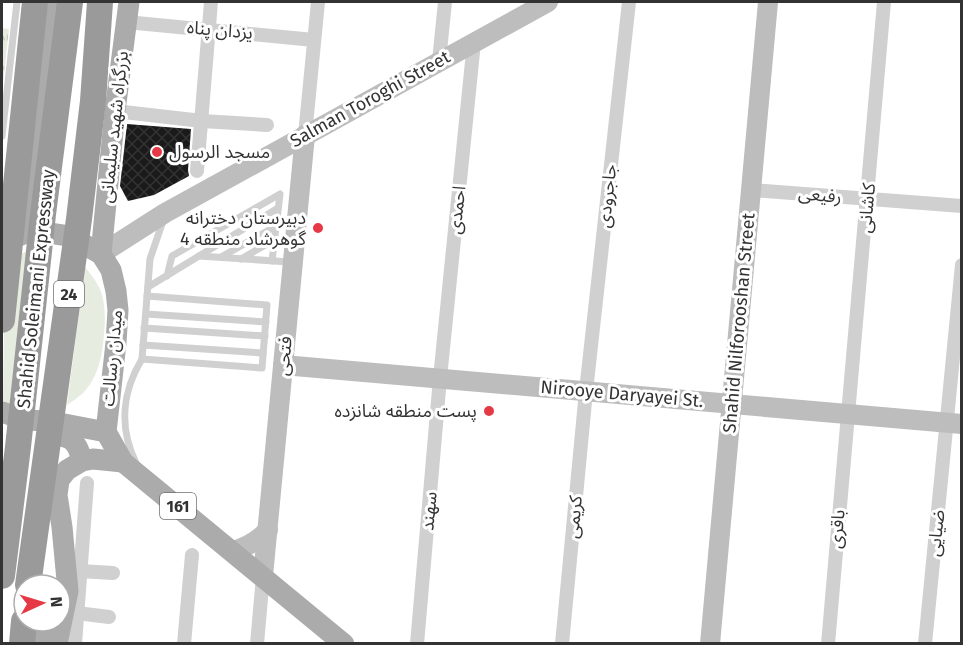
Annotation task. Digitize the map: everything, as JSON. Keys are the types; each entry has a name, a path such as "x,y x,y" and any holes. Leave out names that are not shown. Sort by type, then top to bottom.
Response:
{"highway":[{"path":"2,320 34,2"},
{"name":"Shahid Soleimani Expressway","path":"2,576 43,214 70,2"},
{"name":"Shahid Soleimani Expressway","path":"30,573 78,230 104,106 100,2"},
{"path":"104,106 122,8"},
{"path":"2,549 2,568"}],"main road":[{"path":"26,233 50,2"},
{"name":"Salman Toroghi Street","path":"101,254 165,213 548,2"},
{"name":"Shahid Nilforooshan Street","path":"710,644 768,2"},
{"name":"بزرگراه شهید سلیمانی","path":"101,254 104,106"},
{"name":"فتحی","path":"264,576 305,135"},
{"path":"2,246 26,233 49,233 69,236 101,254"},
{"name":"میدان رسالت","path":"2,412 25,420 49,421 106,432 118,310 111,270 101,254"},
{"name":"Nirooye Daryayei St.","path":"283,365 954,423"},
{"path":"2,426 33,433 65,436 80,452 93,459 123,462"},
{"name":"161","path":"106,432 123,462 344,644"},
{"path":"41,573 59,480 80,452"},
{"path":"57,495 68,591 57,644"},
{"path":"233,551 251,544 268,530"}],"street":[{"path":"197,171 211,2"},
{"path":"305,135 318,2"},
{"path":"439,61 445,2"},
{"name":"جاجرودی","path":"586,391 629,2"},
{"name":"کاشانی","path":"847,414 884,2"},
{"name":"یزدان پناه","path":"122,8 209,29 315,40"},
{"name":"احمدی","path":"440,378 474,42"},
{"path":"104,106 202,121 267,125"},
{"name":"رفیعی","path":"751,190 962,206"},
{"name":"ضیایی","path":"925,644 954,423 962,265"},
{"name":"سهند","path":"417,644 440,378"},
{"name":"کریمی","path":"562,644 586,391"},
{"name":"باقری","path":"828,644 847,414"},
{"path":"75,644 87,483"},
{"path":"184,644 192,555"},
{"path":"80,571 113,573"},
{"path":"257,644 264,576"},
{"path":"77,613 109,617"}],"lane":[{"path":"2,136 17,2"},
{"path":"167,276 172,256 280,194 272,261"},
{"path":"148,287 278,208"},
{"path":"143,478 129,448 125,430 126,401 133,373 142,359 150,259 165,213"},
{"path":"221,257 276,226"},
{"path":"241,259 274,240"},
{"path":"259,260 273,252"},
{"path":"199,256 293,263"},
{"path":"142,359 262,368 265,336 267,305 147,296"},
{"path":"146,314 266,322"},
{"path":"144,328 265,336"},
{"path":"143,345 263,357 283,365"}],"green space":[{"path":"2,28 9,29 2,92"},
{"path":"29,251 16,408 3,401 4,323 19,254"},
{"path":"85,267 102,295 105,314 104,338 100,361 93,379 82,394 67,405"}],"building":[{"name":"مسجد الرسول","path":"127,124 191,129 189,176 154,195 128,201 120,186"}],"place":[{"name":"مسجد الرسول","path":"157,152"},
{"name":"دبیرستان دخترانه گوهرشاد منطقه 4","path":"318,228"},
{"name":"پست منطقه شانزده","path":"489,411"}]}
